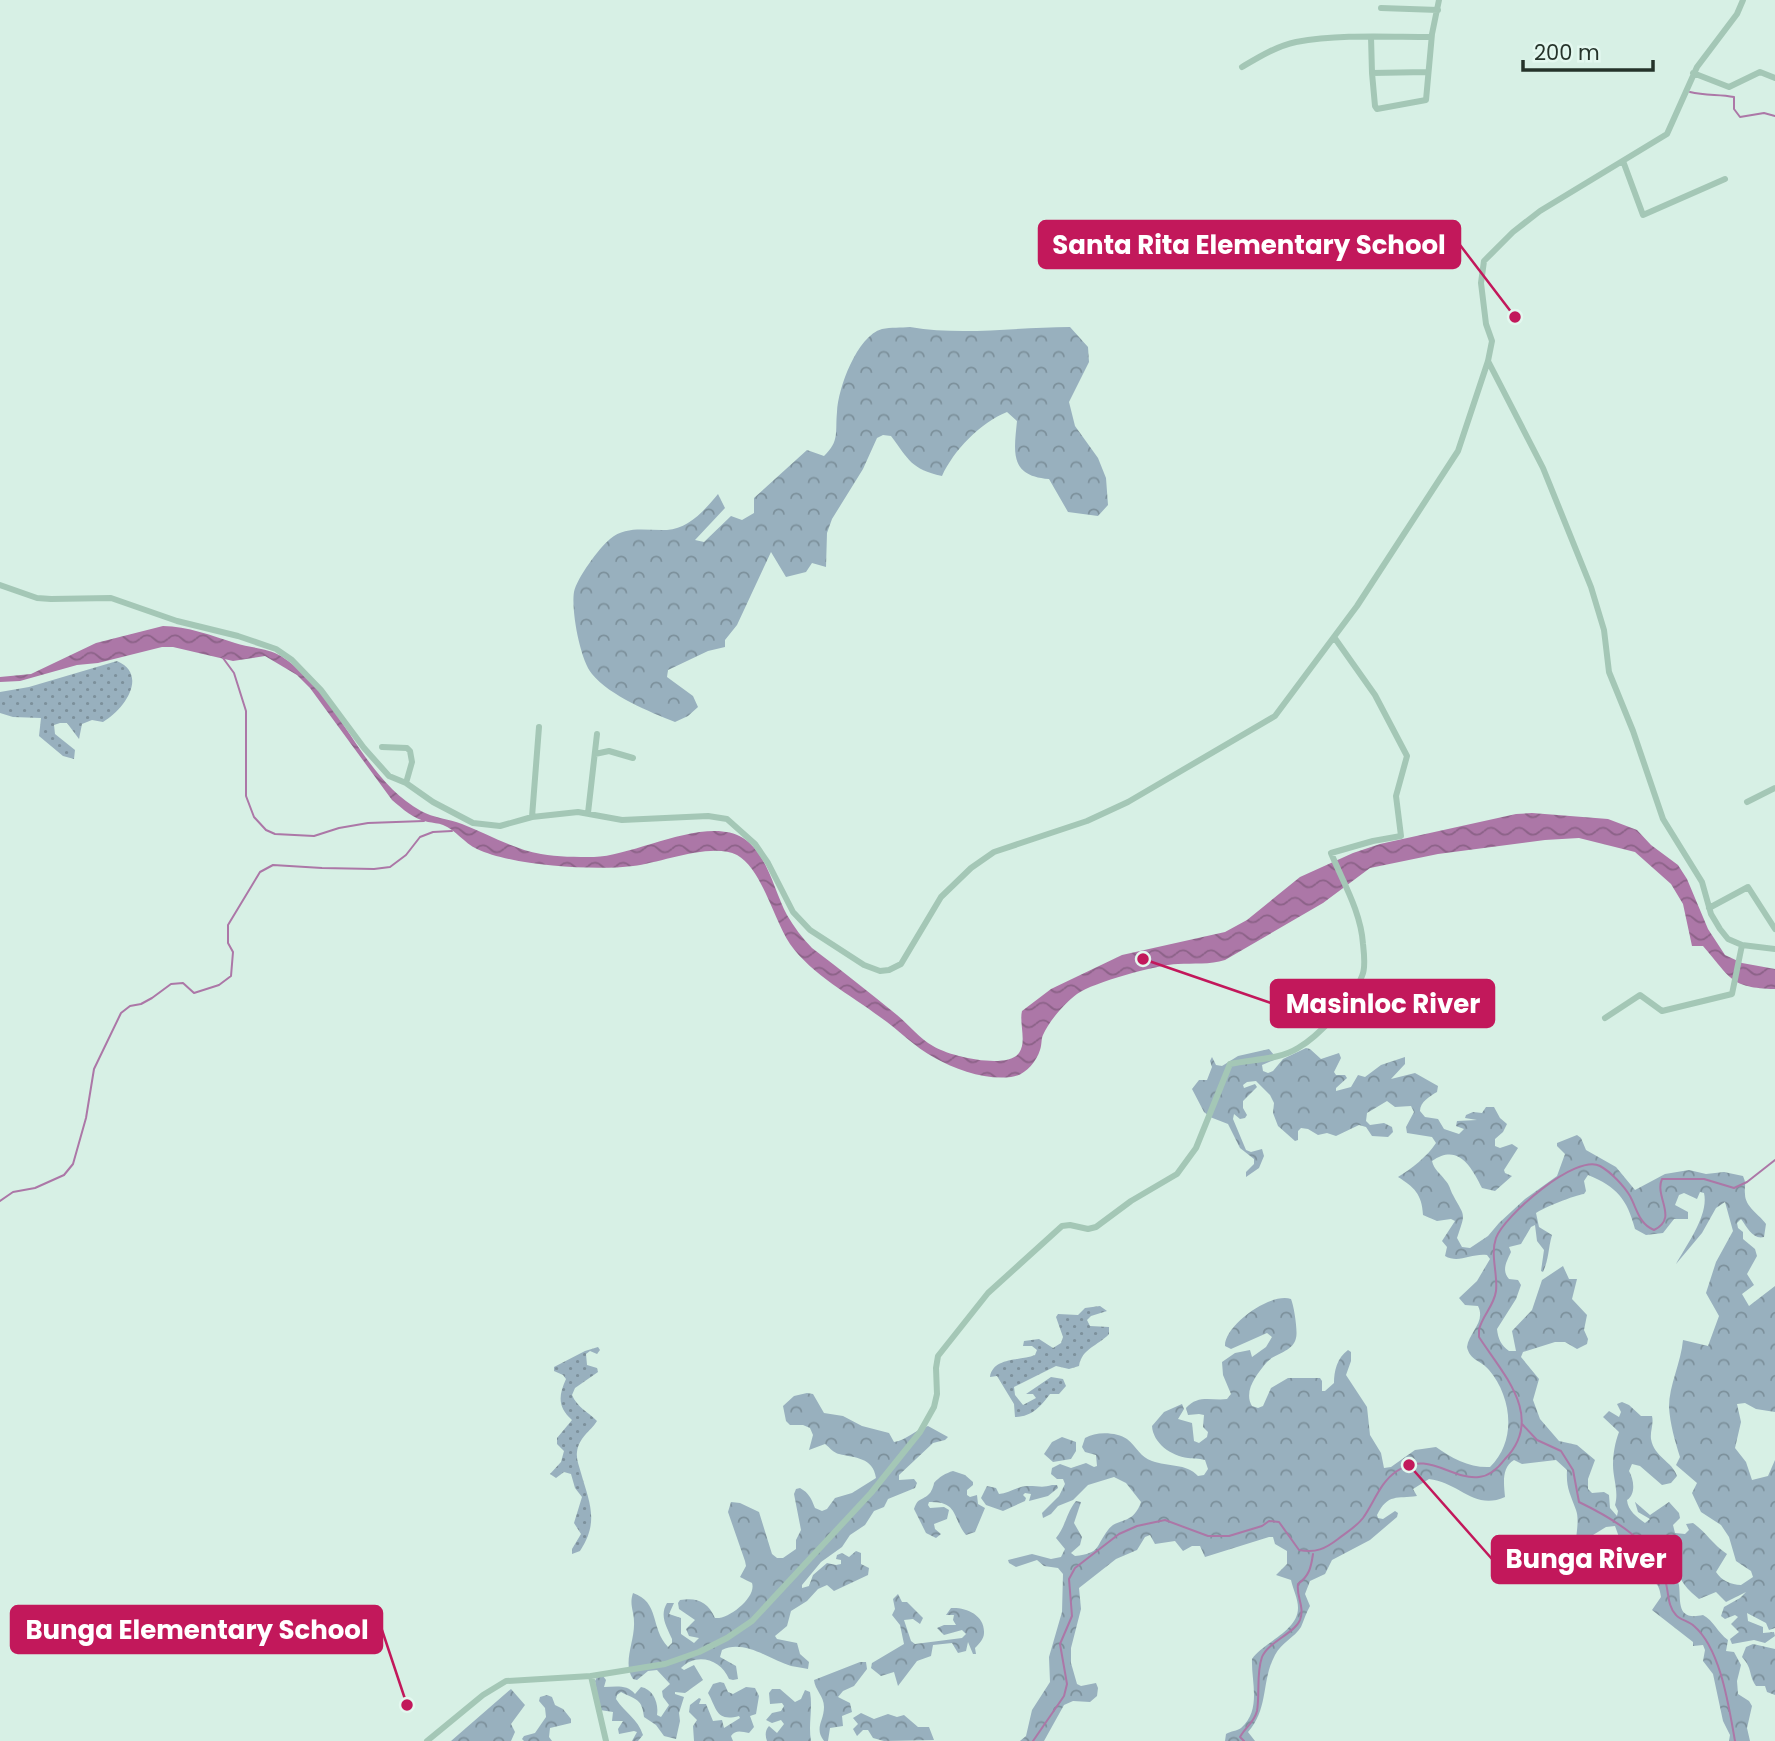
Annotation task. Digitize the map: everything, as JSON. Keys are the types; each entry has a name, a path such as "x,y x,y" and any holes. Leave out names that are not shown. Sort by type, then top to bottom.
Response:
{"street":[{"path":"1371,37 1377,109 1426,100 1431,37 1439,0"},
{"path":"0,584 51,600 111,598 168,618 276,649 292,660 321,690 389,776 406,783 433,803 473,823 500,826 532,817 589,813 622,820 708,816 727,819 755,844 793,912 810,930 864,965 880,971 889,970 901,964 941,897 994,852 1087,821 1128,802 1275,716 1357,606 1458,451 1492,341 1486,324 1481,283 1484,261 1513,232 1540,211 1667,134 1683,102 1693,73 1737,14 1743,0"},
{"path":"1381,8 1437,10"},
{"path":"1242,67 1263,54 1294,43 1332,37 1431,37"},
{"path":"1372,74 1427,72"},
{"path":"1693,73 1728,87 1760,72 1775,78"},
{"path":"1623,162 1643,215 1726,178"},
{"path":"1488,361 1560,506 1604,630 1609,672 1664,818 1702,882 1709,908 1728,939 1741,948 1775,949"},
{"path":"427,1741 483,1695 506,1681 591,1676 644,1668 682,1659 741,1630 767,1607 810,1556 871,1493 920,1432 934,1407 938,1356 988,1293 1062,1226 1088,1229 1096,1227 1131,1201 1177,1174 1196,1148 1230,1064 1271,1058 1298,1049 1329,1022 1350,996 1363,974 1363,943 1358,919 1331,853 1401,836 1396,796 1407,756 1376,695 1334,636"},
{"path":"532,817 538,727"},
{"path":"589,813 597,734"},
{"path":"382,747 407,748 410,751 412,762 406,783"},
{"path":"596,754 609,751 633,758"},
{"path":"1747,802 1775,788"},
{"path":"1709,908 1748,887 1775,929"},
{"path":"1605,1018 1640,995 1662,1011 1732,994 1741,948"},
{"path":"591,1676 606,1741"}],"green space":[{"path":"910,327 970,331 1070,327 1088,347 1089,362 1069,402 1075,426 1098,458 1106,478 1108,505 1098,516 1068,512 1049,479 1036,477 1021,468 1015,452 1017,421 1007,412 987,423 969,438 942,476 917,467 891,436 883,435 877,438 863,469 832,519 827,533 826,567 812,563 806,572 786,577 771,552 737,625 725,640 725,647 708,651 668,670 667,677 693,696 698,707 688,716 675,722 631,702 600,682 592,674 584,658 577,635 573,600 579,579 600,549 623,532 667,530 682,526 702,512 718,494 725,508 695,540 704,542 731,516 742,520 754,513 754,498 807,450 824,456 832,446 836,436 838,402 845,377 850,364 865,342 882,329"},
{"path":"117,661 126,667 132,683 130,692 119,709 103,722 92,720 82,724 79,739 67,723 54,725 55,734 75,750 74,759 63,756 39,736 41,718 13,717 0,713 0,692 29,687"},
{"path":"1306,1048 1321,1059 1339,1053 1341,1058 1334,1072 1347,1078 1336,1091 1351,1087 1358,1075 1365,1077 1381,1065 1405,1057 1405,1064 1391,1079 1415,1073 1438,1086 1437,1092 1424,1102 1420,1111 1425,1117 1438,1119 1444,1129 1459,1134 1464,1129 1456,1126 1457,1121 1477,1120 1465,1118 1473,1112 1482,1113 1486,1107 1494,1107 1507,1124 1495,1139 1495,1146 1500,1148 1512,1144 1518,1148 1504,1170 1512,1176 1495,1191 1482,1188 1468,1165 1456,1156 1441,1156 1432,1161 1448,1184 1462,1212 1463,1219 1457,1238 1462,1247 1470,1248 1488,1236 1525,1199 1557,1176 1565,1154 1557,1143 1577,1135 1586,1150 1616,1167 1635,1190 1665,1174 1689,1170 1743,1176 1747,1203 1766,1224 1764,1237 1757,1237 1741,1219 1737,1223 1743,1232 1743,1239 1755,1249 1757,1256 1747,1274 1754,1285 1742,1294 1749,1306 1775,1286 1775,1412 1756,1409 1745,1403 1737,1404 1741,1422 1735,1448 1746,1462 1752,1480 1768,1476 1775,1460 1775,1628 1769,1630 1766,1623 1747,1613 1748,1621 1763,1627 1763,1633 1774,1632 1775,1636 1765,1643 1754,1640 1732,1644 1730,1639 1739,1632 1731,1624 1738,1617 1735,1615 1725,1619 1721,1616 1724,1607 1746,1592 1726,1602 1716,1592 1699,1599 1684,1584 1670,1560 1668,1564 1678,1583 1680,1604 1684,1613 1703,1615 1710,1620 1728,1640 1726,1651 1734,1652 1741,1665 1737,1681 1738,1694 1752,1706 1747,1728 1750,1741 1729,1741 1730,1735 1723,1721 1713,1674 1703,1661 1703,1645 1693,1646 1693,1642 1652,1610 1661,1597 1659,1588 1653,1581 1641,1578 1644,1568 1630,1569 1633,1552 1626,1551 1626,1542 1619,1537 1615,1526 1606,1527 1593,1535 1593,1554 1588,1561 1539,1560 1538,1556 1543,1553 1568,1545 1576,1539 1578,1524 1568,1486 1567,1470 1556,1460 1522,1464 1514,1460 1505,1472 1505,1497 1484,1501 1440,1481 1429,1479 1413,1489 1417,1496 1389,1500 1381,1508 1378,1518 1383,1519 1395,1511 1398,1513 1397,1517 1370,1540 1332,1560 1325,1574 1310,1581 1305,1594 1310,1606 1301,1627 1278,1651 1271,1665 1259,1714 1248,1732 1255,1741 1225,1741 1226,1734 1241,1728 1251,1713 1254,1695 1252,1659 1287,1630 1297,1616 1298,1605 1291,1580 1276,1575 1287,1564 1287,1551 1275,1544 1273,1537 1269,1537 1205,1557 1200,1546 1192,1546 1183,1551 1175,1541 1155,1544 1150,1535 1145,1537 1137,1550 1116,1559 1079,1588 1081,1609 1071,1648 1071,1663 1077,1684 1081,1686 1096,1683 1097,1696 1090,1702 1073,1701 1064,1705 1044,1741 1020,1741 1026,1736 1032,1710 1050,1682 1049,1657 1062,1612 1063,1574 1058,1568 1044,1566 1037,1560 1016,1567 1008,1560 1032,1554 1051,1559 1061,1557 1065,1549 1056,1538 1076,1501 1081,1502 1074,1523 1082,1537 1080,1545 1071,1553 1075,1556 1093,1551 1112,1526 1134,1515 1141,1502 1126,1483 1114,1477 1088,1485 1073,1500 1058,1506 1043,1518 1042,1513 1059,1496 1065,1484 1063,1479 1057,1479 1051,1474 1052,1468 1060,1464 1071,1468 1086,1463 1097,1466 1096,1455 1085,1452 1082,1447 1085,1438 1106,1433 1127,1439 1152,1461 1182,1467 1198,1476 1204,1475 1208,1469 1205,1460 1182,1457 1169,1451 1159,1443 1152,1426 1164,1412 1182,1404 1184,1409 1178,1419 1192,1423 1194,1441 1199,1443 1207,1437 1208,1432 1203,1427 1204,1415 1188,1415 1186,1408 1195,1401 1227,1399 1231,1394 1223,1375 1222,1362 1235,1353 1250,1350 1252,1357 1266,1347 1272,1337 1267,1333 1231,1349 1225,1346 1232,1329 1250,1312 1272,1301 1291,1299 1296,1335 1294,1343 1270,1359 1255,1377 1249,1394 1252,1406 1263,1406 1271,1388 1288,1378 1320,1378 1322,1391 1325,1391 1334,1383 1337,1365 1348,1350 1351,1352 1351,1361 1346,1375 1367,1407 1370,1435 1381,1453 1384,1468 1391,1467 1415,1450 1436,1447 1461,1462 1490,1467 1504,1445 1508,1419 1503,1393 1489,1370 1473,1358 1467,1347 1479,1322 1480,1312 1478,1306 1465,1305 1459,1298 1477,1281 1490,1259 1487,1255 1460,1259 1445,1256 1447,1247 1442,1241 1455,1221 1437,1221 1423,1215 1416,1192 1398,1177 1419,1162 1436,1143 1432,1137 1407,1133 1406,1127 1414,1112 1411,1106 1395,1107 1387,1101 1367,1113 1366,1121 1370,1125 1384,1123 1392,1127 1393,1132 1388,1137 1372,1136 1366,1127 1359,1125 1336,1136 1327,1133 1318,1135 1301,1128 1298,1131 1298,1140 1295,1141 1278,1126 1270,1095 1256,1081 1247,1082 1243,1085 1244,1088 1255,1084 1257,1087 1243,1101 1247,1115 1240,1119 1234,1114 1233,1119 1246,1150 1251,1152 1262,1149 1264,1156 1259,1168 1246,1177 1254,1159 1240,1148 1228,1124 1204,1112 1192,1089 1199,1080 1207,1080 1212,1067 1212,1057 1216,1065 1222,1066 1238,1056 1269,1049 1274,1060 1262,1065 1263,1071 1268,1073 1283,1059","holes":["1588,1175 1614,1189 1624,1202 1635,1229 1646,1235 1663,1233 1674,1219 1688,1219 1688,1212 1675,1205 1679,1195 1684,1193 1697,1199 1700,1192 1704,1193 1705,1202 1700,1220 1676,1264 1702,1233 1716,1208 1725,1202 1733,1231 1716,1262 1706,1293 1719,1316 1708,1346 1683,1340 1669,1407 1680,1457 1676,1465 1697,1483 1692,1493 1701,1512 1721,1525 1729,1537 1736,1561 1751,1571 1753,1577 1741,1585 1727,1582 1718,1575 1716,1572 1727,1554 1693,1523 1686,1524 1689,1530 1685,1534 1675,1533 1673,1525 1680,1518 1669,1502 1650,1515 1635,1502 1638,1512 1650,1519 1645,1523 1629,1507 1627,1500 1633,1487 1629,1471 1632,1464 1640,1466 1662,1485 1671,1483 1677,1476 1653,1445 1652,1416 1641,1416 1622,1402 1617,1404 1621,1412 1619,1417 1609,1411 1603,1417 1619,1432 1613,1461 1617,1516 1610,1508 1609,1495 1604,1492 1592,1493 1588,1489 1588,1479 1595,1460 1577,1445 1559,1441 1540,1419 1533,1400 1539,1379 1521,1357 1523,1352 1555,1342 1565,1342 1577,1349 1587,1344 1584,1330 1587,1315 1572,1299 1577,1279 1569,1279 1563,1266 1542,1280 1532,1310 1512,1331 1516,1351 1509,1351 1499,1339 1497,1329 1516,1299 1521,1285 1518,1280 1509,1279 1505,1272 1511,1252 1509,1247 1521,1244 1535,1225 1537,1241 1544,1250 1543,1272 1552,1235 1539,1227 1536,1213 1584,1194 1584,1181"]},
{"path":"1100,1306 1107,1311 1087,1320 1090,1326 1109,1327 1109,1334 1083,1355 1079,1366 1069,1369 1056,1366 1014,1387 1015,1395 1023,1405 1036,1398 1033,1394 1026,1394 1051,1377 1063,1379 1066,1386 1059,1394 1050,1394 1031,1413 1015,1417 1014,1404 997,1376 990,1377 992,1371 1002,1363 1035,1355 1037,1350 1032,1346 1023,1346 1024,1341 1039,1339 1053,1348 1061,1343 1063,1337 1056,1317 1058,1314 1078,1315 1085,1308"},
{"path":"598,1347 600,1350 597,1354 590,1351 586,1354 587,1365 597,1368 598,1372 575,1388 572,1395 597,1421 582,1438 577,1452 590,1504 591,1522 586,1541 580,1551 572,1554 581,1534 574,1523 582,1497 575,1488 571,1474 564,1472 556,1478 550,1474 561,1462 564,1451 557,1444 557,1438 572,1420 564,1411 561,1401 566,1379 554,1371 554,1367"},
{"path":"813,1394 824,1413 843,1416 862,1426 889,1433 894,1442 928,1426 948,1437 933,1443 899,1475 899,1480 914,1479 917,1483 915,1488 888,1499 884,1507 874,1511 865,1525 821,1562 802,1585 802,1588 809,1586 813,1575 827,1563 841,1564 841,1560 836,1559 837,1555 842,1553 849,1557 856,1551 861,1553 861,1564 869,1568 868,1575 834,1591 827,1585 818,1589 807,1601 791,1611 787,1626 775,1636 777,1639 797,1643 800,1654 809,1662 808,1669 791,1666 748,1649 730,1647 722,1650 720,1657 736,1666 738,1679 733,1680 714,1663 694,1660 681,1668 684,1670 694,1665 703,1680 685,1693 675,1692 684,1697 676,1739 664,1736 656,1725 644,1717 638,1701 621,1692 617,1695 616,1699 643,1735 638,1741 632,1741 637,1732 619,1734 618,1729 623,1721 612,1721 613,1712 600,1710 595,1681 597,1677 603,1676 606,1680 604,1687 625,1687 635,1694 641,1687 645,1688 656,1701 657,1715 661,1717 669,1705 662,1691 670,1684 657,1670 648,1671 637,1680 633,1679 630,1673 629,1659 634,1629 631,1601 633,1593 642,1597 651,1609 662,1640 668,1647 672,1639 664,1617 667,1603 674,1603 669,1614 681,1618 681,1634 694,1643 699,1638 689,1636 686,1629 695,1620 679,1609 680,1600 692,1599 701,1602 715,1618 721,1618 746,1601 752,1589 752,1583 740,1577 746,1566 728,1512 731,1502 759,1512 772,1554 783,1558 796,1549 796,1540 801,1530 794,1494 796,1489 800,1488 806,1492 815,1508 822,1511 827,1509 835,1498 852,1493 876,1478 867,1462 837,1453 825,1444 809,1450 813,1435 810,1428 790,1425 786,1421 783,1406 794,1396"},
{"path":"1062,1437 1076,1442 1076,1451 1071,1459 1053,1462 1044,1454 1052,1442"},
{"path":"953,1471 965,1475 973,1482 967,1495 977,1495 978,1504 985,1508 975,1532 966,1535 950,1508 939,1502 929,1502 930,1508 944,1507 949,1510 947,1519 934,1524 941,1534 936,1538 926,1533 914,1509 919,1501 930,1493 936,1481"},
{"path":"1057,1485 1058,1488 1048,1496 1029,1501 1031,1494 1025,1493 1025,1501 1003,1511 986,1505 981,1498 987,1486 996,1488 999,1494 1026,1486"},
{"path":"898,1594 902,1602 907,1602 923,1618 920,1624 913,1619 904,1620 911,1641 915,1644 962,1638 966,1634 962,1630 944,1635 937,1628 956,1625 954,1615 946,1615 951,1608 974,1613 981,1621 984,1633 975,1648 976,1654 973,1654 968,1642 966,1651 958,1653 952,1643 933,1645 931,1656 917,1661 898,1686 894,1672 881,1676 871,1668 872,1663 904,1644 900,1625 892,1615 895,1609 893,1599"},
{"path":"1753,1644 1775,1649 1775,1695 1767,1692 1765,1686 1756,1686 1742,1657 1746,1647"},
{"path":"866,1662 867,1669 854,1686 843,1691 838,1697 850,1703 852,1712 842,1716 843,1726 830,1728 828,1741 824,1741 820,1728 824,1703 814,1680"},
{"path":"720,1682 733,1694 746,1687 755,1688 759,1696 756,1714 750,1716 754,1727 749,1733 735,1732 731,1736 733,1741 694,1741 693,1726 697,1720 689,1712 690,1705 699,1698 699,1704 706,1704 713,1721 722,1720 724,1728 740,1718 721,1716 718,1713 708,1693 713,1684"},
{"path":"511,1689 525,1705 511,1724 515,1732 511,1741 451,1741"},
{"path":"772,1689 780,1689 795,1702 801,1699 805,1690 810,1692 811,1741 767,1741 769,1726 777,1733 784,1724 781,1720 772,1723 766,1720 772,1713 781,1711 784,1706 782,1703 770,1704 769,1693"},
{"path":"540,1697 552,1697 555,1705 563,1709 571,1723 550,1728 549,1737 552,1741 524,1741 524,1736 535,1733 546,1717 545,1708 539,1701"},
{"path":"861,1713 874,1719 888,1714 897,1717 904,1715 918,1727 929,1727 934,1740 884,1741 873,1738 868,1730 863,1730 857,1736 853,1729 858,1724 853,1718"}],"water":[{"path":"163,626 200,632 281,656 302,672 320,692 382,778 400,796 421,811 462,824 520,849 554,856 594,857 710,831 728,832 743,838 759,853 787,915 812,948 928,1043 941,1050 977,1060 1003,1060 1019,1053 1022,1043 1022,1011 1051,989 1122,955 1225,932 1247,920 1300,877 1353,853 1380,844 1516,814 1608,819 1637,830 1651,845 1678,865 1687,879 1708,929 1725,955 1742,963 1775,969 1775,989 1740,983 1726,973 1703,946 1692,946 1683,904 1671,884 1635,852 1579,838 1545,840 1438,854 1370,868 1323,903 1225,960 1155,967 1085,989 1053,1018 1043,1035 1038,1055 1025,1071 1016,1076 1001,1078 972,1073 927,1054 809,965 790,944 753,871 737,855 714,851 700,852 633,866 597,868 511,860 477,849 448,827 418,819 392,800 310,688 297,675 265,656 233,661 173,647 162,647 98,663 77,665 20,681 0,682 0,677 31,674 96,643"}],"waterway":[{"path":"1690,92 1734,97 1734,109 1740,117 1764,113 1775,116"},
{"path":"223,658 234,673 246,711 246,796 254,817 266,830 275,834 314,836 368,823 424,821"},
{"path":"0,1201 13,1192 35,1188 64,1175 73,1164 86,1118 94,1069 121,1013 130,1006 152,998 171,984 183,983 194,993 219,985 231,976 233,952 228,943 228,925 260,872 273,865 374,869 390,867 406,855 420,837 433,832 452,831"},
{"path":"1033,1741 1064,1696 1067,1684 1060,1644 1072,1616 1069,1579 1075,1568 1119,1534 1137,1526 1165,1520 1208,1536 1229,1536 1262,1526 1269,1521 1279,1522 1299,1550 1315,1550 1329,1545 1357,1524 1386,1481 1409,1465 1429,1464 1468,1477 1483,1476 1500,1465 1517,1443 1521,1411 1508,1380 1479,1337 1479,1330 1496,1291 1496,1238 1512,1216 1542,1189 1575,1169 1589,1164 1600,1166 1621,1184 1642,1220 1654,1230 1665,1219 1660,1186 1662,1179 1704,1179 1734,1188 1747,1182 1775,1160"},
{"path":"1522,1424 1537,1440 1561,1451 1573,1470 1579,1502 1618,1524 1652,1554 1660,1566 1673,1611 1694,1626 1711,1649 1722,1680 1735,1741"},
{"path":"1244,1741 1240,1737 1257,1711 1262,1657 1300,1620 1302,1610 1298,1584 1309,1571 1313,1554"}],"place":[{"name":"Santa Rita Elementary School","path":"1515,317"},
{"name":"Masinloc River","path":"1143,959"},
{"name":"Bunga River","path":"1409,1465"},
{"name":"Bunga Elementary School","path":"407,1705"}]}
